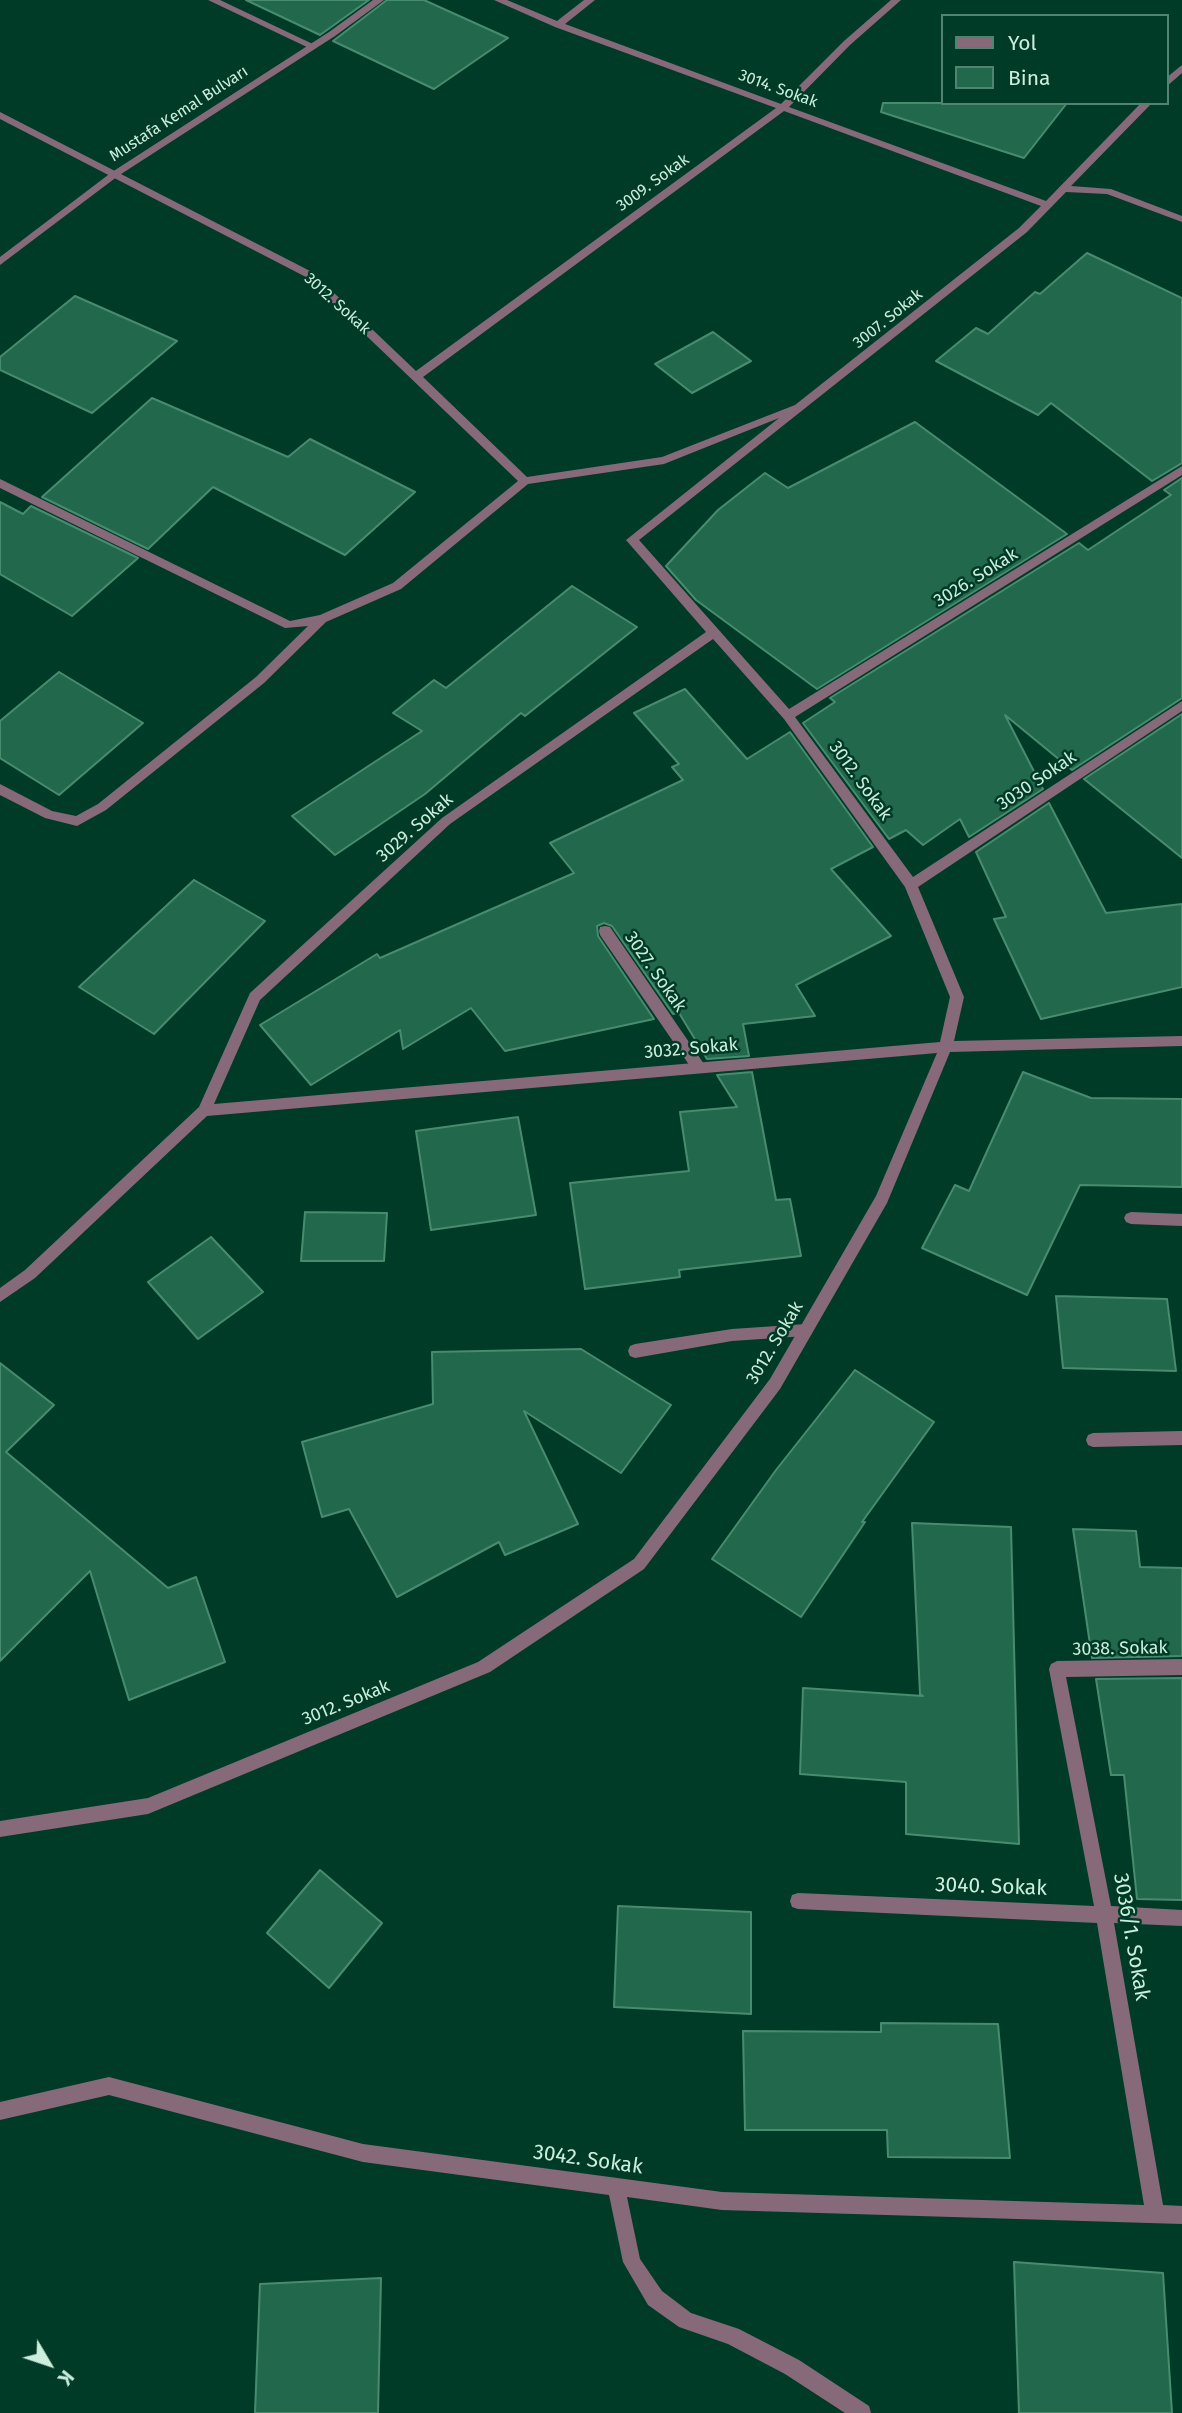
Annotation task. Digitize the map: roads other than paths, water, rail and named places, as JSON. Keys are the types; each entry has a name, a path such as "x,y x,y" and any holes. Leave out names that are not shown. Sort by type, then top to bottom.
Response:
{"street":[{"path":"213,0 313,46"},
{"name":"Mustafa Kemal Bulvarı","path":"0,262 115,174 379,0"},
{"name":"3014. Sokak","path":"499,0 558,25 1048,205"},
{"path":"558,25 590,0"},
{"name":"3009. Sokak","path":"416,377 782,107 846,43 896,0"},
{"path":"1168,82 1182,68"},
{"name":"3007. Sokak","path":"632,540 1023,230 1145,105"},
{"name":"3012. Sokak","path":"0,115 308,274 525,481"},
{"path":"1064,189 1108,191 1182,219"},
{"path":"0,483 289,625 322,619 397,586 525,481 664,460 808,403"},
{"name":"3026. Sokak","path":"788,716 1182,470"},
{"name":"3012. Sokak","path":"0,1829 148,1806 484,1667 639,1564 775,1384 882,1199 946,1047 957,997 911,885 788,716 632,540"},
{"path":"0,789 49,816 77,821 102,807 260,680 322,619"},
{"name":"3029. Sokak","path":"204,1111 255,997 446,821 714,632"},
{"name":"3030 Sokak","path":"911,885 1182,705"},
{"name":"3027. Sokak","path":"605,931 699,1068"},
{"name":"3032. Sokak","path":"204,1111 946,1047 1182,1041"},
{"path":"0,1296 30,1274 204,1111"},
{"path":"1131,1218 1182,1220"},
{"path":"635,1351 732,1335 806,1330"},
{"path":"1093,1440 1182,1438"},
{"name":"3038. Sokak","path":"1058,1669 1182,1667"},
{"name":"3036/1. Sokak","path":"1058,1669 1104,1914 1155,2214"},
{"name":"3040. Sokak","path":"798,1901 1182,1918"},
{"name":"3042. Sokak","path":"0,2111 109,2086 363,2153 722,2201 1182,2215"},
{"path":"616,2187 632,2262 654,2298 685,2320 732,2336 792,2367 862,2413"}]}
